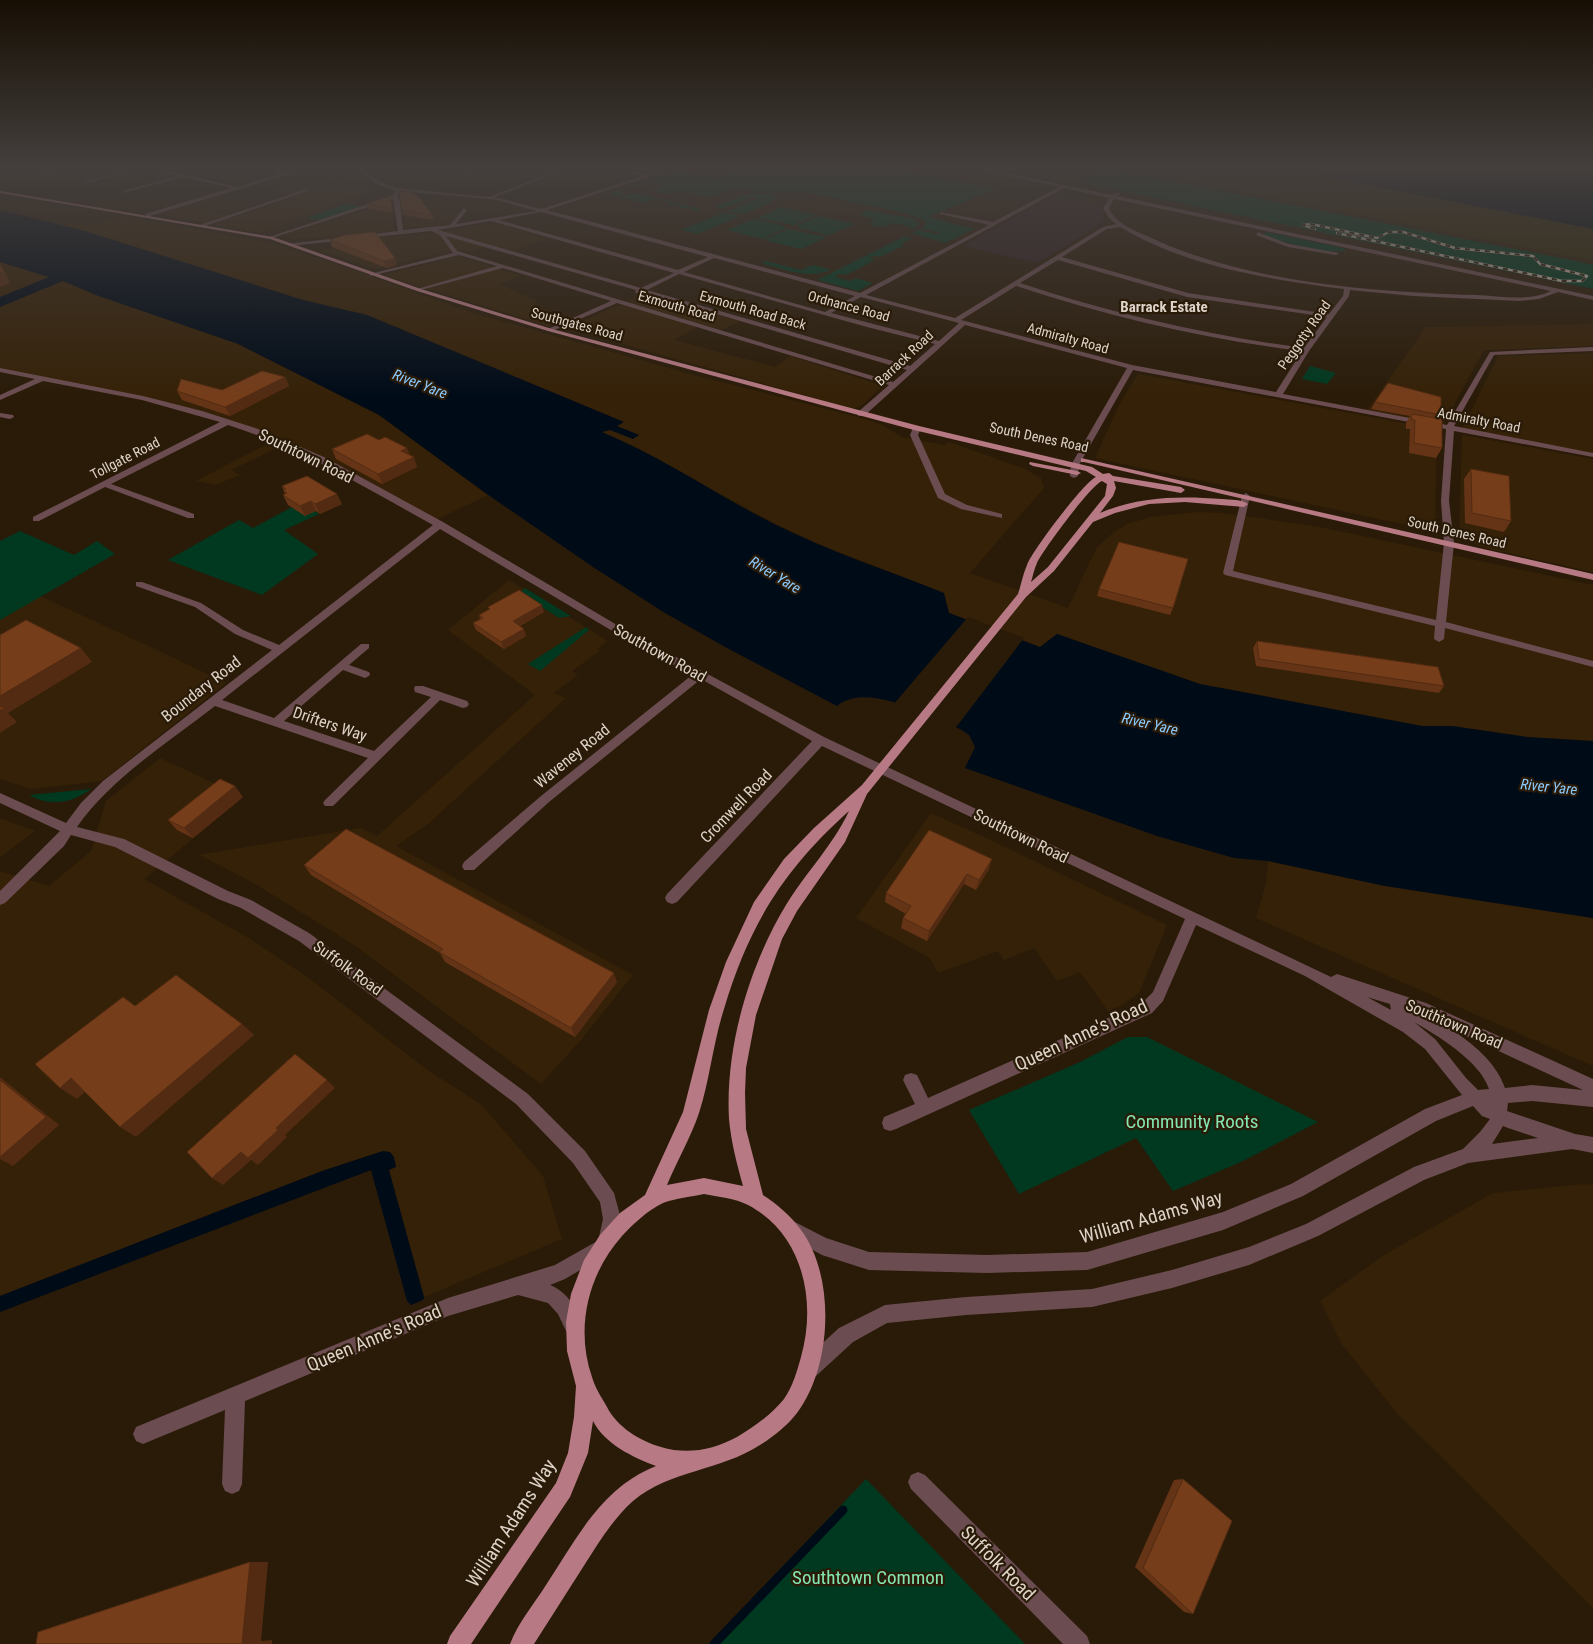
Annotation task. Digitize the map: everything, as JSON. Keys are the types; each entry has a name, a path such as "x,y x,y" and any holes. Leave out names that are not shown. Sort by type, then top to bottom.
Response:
{"main road":[{"name":"Southgates Road","path":"292,245 372,275 550,330 862,414"},
{"name":"South Denes Road","path":"862,414 931,432 1055,470 1090,469 1105,477 1245,500 1314,514 1593,577"},
{"name":"South Denes Road","path":"931,432 1020,445 1075,468 1141,474 1245,500"},
{"path":"1075,468 1083,483 1082,493"},
{"name":"South Denes Road","path":"1105,477 1123,473 1141,474"},
{"path":"651,1200 691,1113 716,1010 733,962 759,906 789,864 818,831 866,788 1023,595 1051,569 1109,496 1112,488 1105,477 1093,481 1082,493 1032,563 1023,595"},
{"path":"1088,521 1142,501 1182,498 1245,500"},
{"path":"756,1200 742,1156 737,1117 740,1057 749,1016 763,969 786,917 840,840 866,788"},
{"path":"521,1644 602,1519 634,1489 651,1478 689,1462 727,1454 763,1433 794,1401 809,1369 817,1328 816,1290 806,1257 789,1228 773,1212 756,1200 731,1190 704,1186 678,1190 651,1200 628,1216 603,1244 586,1274 578,1299 574,1326 576,1358 584,1389 608,1428 645,1453 689,1462"},
{"name":"William Adams Way","path":"458,1644 563,1490 576,1464 584,1428 584,1389"}],"street":[{"name":"Exmouth Road","path":"450,245 456,252 895,385"},
{"name":"Exmouth Road Back","path":"487,245 912,369"},
{"name":"Ordnance Road","path":"582,245 939,343"},
{"name":"Admiralty Road","path":"672,245 1131,367 1593,455"},
{"path":"828,313 953,245"},
{"name":"Barrack Road","path":"862,414 912,369 960,321 1079,245"},
{"path":"1162,245 1210,262 1262,275 1347,288 1428,295 1498,298 1539,297 1558,288"},
{"path":"1287,245 1334,253 1364,251 1370,246"},
{"path":"1335,245 1558,288 1593,292"},
{"path":"1364,245 1558,288 1593,298"},
{"path":"372,275 460,253"},
{"path":"632,294 714,256"},
{"path":"1058,258 1188,295 1233,304 1330,316"},
{"path":"418,290 457,277 466,278 504,266"},
{"path":"1017,284 1083,306 1168,328 1242,342 1306,350"},
{"name":"Peggotty Road","path":"1278,394 1306,350 1346,296 1347,288"},
{"path":"550,330 624,298"},
{"path":"1439,639 1449,543 1445,501 1450,427 1492,353 1593,349"},
{"path":"1075,468 1131,367"},
{"name":"Southtown Road","path":"0,370 143,398 227,422 285,442 321,459 440,524 699,674 820,740 1310,972 1408,1027 1430,1044 1474,1098 1500,1116 1575,1142"},
{"path":"0,398 43,378"},
{"path":"0,415 10,417"},
{"name":"Tollgate Road","path":"36,519 227,422"},
{"path":"917,428 914,435 942,496 964,507 999,516"},
{"path":"104,484 191,516"},
{"path":"1245,500 1228,572 1441,624 1593,664"},
{"name":"Boundary Road","path":"0,899 38,864 85,806 107,784 440,524"},
{"path":"139,584 198,605 239,632 280,649"},
{"name":"Drifters Way","path":"275,722 365,646"},
{"path":"341,666 364,674"},
{"name":"Waveney Road","path":"469,866 545,799 699,674"},
{"path":"419,689 463,704"},
{"name":"Drifters Way","path":"329,803 438,696"},
{"name":"Drifters Way","path":"213,701 375,756"},
{"name":"Cromwell Road","path":"674,896 820,740"},
{"name":"Suffolk Road","path":"0,798 68,829 119,843 223,895 246,904 304,937 522,1099 579,1157 608,1199 612,1218 603,1244"},
{"name":"Queen Anne's Road","path":"890,1123 924,1106 1147,1008 1158,996 1193,917"},
{"name":"Southtown Road","path":"1310,972 1421,1008 1593,1087"},
{"path":"1359,987 1435,1025 1459,1042 1493,1080 1500,1095 1500,1116 1489,1136 1468,1155"},
{"path":"911,1080 924,1106"},
{"name":"William Adams Way","path":"789,1228 822,1246 869,1261 987,1264 1087,1261 1223,1221 1297,1190 1431,1115 1474,1098 1532,1093 1593,1099"},
{"path":"809,1369 846,1336 886,1314 966,1306 1092,1298 1172,1279 1249,1256 1312,1230 1420,1173 1468,1155 1575,1142 1593,1145"},
{"name":"Queen Anne's Road","path":"143,1434 448,1307 514,1285 559,1273 603,1244"},
{"name":"Queen Anne's Road","path":"514,1285 540,1289 557,1298 566,1306 574,1326"},
{"path":"232,1484 235,1397"},
{"name":"Suffolk Road","path":"918,1482 1079,1644"}],"shaded area":[{"path":"130,245 276,245 328,261 473,313 686,373 861,418 883,425 901,437 944,445 949,442 1023,468 1041,478 1044,488 970,573 1068,608 1097,547 1113,533 1127,524 1150,517 1198,512 1223,513 1320,527 1593,585 1593,741 1527,737 1452,726 1422,726 1200,684 1057,634 1040,647 949,613 901,576 820,545 772,522 635,447 601,432 610,430 633,438 639,435 616,426 623,422 367,315 303,300"},
{"path":"340,245 531,245 514,251 491,245 469,252 462,250 450,252 374,269 322,251"},
{"path":"965,245 1067,245 1037,263 963,246"},
{"path":"459,256 521,276 499,284 539,302 534,304 543,309 568,317 548,326 383,275"},
{"path":"0,262 62,281 96,295 238,344 379,415 488,495 434,521 255,431 143,398 0,370"},
{"path":"646,293 741,321 722,330 701,325 674,340 775,367 791,356 883,386 860,407 852,409 567,328"},
{"path":"1593,324 1593,346 1484,350 1443,425 1367,410 1426,327"},
{"path":"1593,353 1593,454 1462,429 1498,356"},
{"path":"1138,374 1437,429 1435,531 1095,458 1120,403"},
{"path":"1462,435 1593,459 1593,572 1481,547 1459,534"},
{"path":"267,444 277,448 231,470 240,475 215,485 196,481"},
{"path":"509,580 608,641 597,649 600,651 572,671 578,675 554,693 566,698 428,824 396,846 633,975 580,1041 541,1084 354,945 252,882 199,855 360,828 377,836 535,695 448,630"},
{"path":"40,596 226,683 102,781 31,789 0,779 0,620"},
{"path":"160,758 243,797 144,879 247,937 309,978 426,1069 482,1105 543,1176 562,1239 424,1297 383,1151 322,1171 0,1296 0,871 49,886 91,851 106,801"},
{"path":"931,813 1167,925 1139,993 1122,1005 1108,1011 1080,972 1057,981 1034,948 1004,960 998,951 938,973 930,958 856,918"},
{"path":"0,818 35,831 0,857"},
{"path":"1268,861 1385,886 1593,918 1593,1066 1256,918 1266,884"},
{"path":"1584,1184 1593,1185 1593,1608 1396,1412 1341,1343 1320,1301 1384,1255 1493,1193"}],"green space":[{"path":"783,245 810,245 801,249"},
{"path":"888,245 905,245 880,257 870,258 875,260 846,275 840,274 835,277 850,281 856,278 873,283 858,291 817,280"},
{"path":"1296,245 1327,245 1346,250 1329,251"},
{"path":"1380,245 1494,245 1576,261 1593,265 1593,289"},
{"path":"766,261 801,270 813,265 831,270 823,273 805,274 761,263"},
{"path":"1310,366 1336,373 1327,384 1302,379"},
{"path":"292,507 305,516 315,511 319,514 284,530 318,554 262,595 168,560 239,520 253,528"},
{"path":"20,531 74,555 97,541 115,554 0,620 0,541"},
{"path":"525,588 571,616 559,618 522,594"},
{"path":"586,627 589,630 540,671 528,664"},
{"path":"91,789 76,798 61,802 45,801 29,795"},
{"name":"Community Roots","path":"1128,1037 1147,1037 1318,1122 1241,1162 1173,1191 1136,1138 1019,1194 969,1110 1080,1062"},
{"name":"Southtown Common","path":"866,1479 1025,1644 709,1644"}],"sand":[{"path":"1510,245 1593,245 1593,261"}],"water":[{"name":"River Yare","path":"0,245 128,245 303,300 367,315 624,422 617,426 639,435 633,439 610,430 602,432 667,464 751,512 793,533 944,593 949,613 1040,647 1057,634 1200,684 1422,726 1452,726 1527,737 1593,741 1593,918 1385,886 1268,861 1234,858 1157,836 965,768 975,747 969,735 960,729 915,710 881,699 865,697 850,699 837,706 727,648 665,613 593,567 484,492 379,415 238,344 96,295 63,281 0,307 0,297 49,277 0,262"},
{"path":"383,1151 390,1152 394,1157 396,1167 389,1170 424,1297 423,1300 411,1305 407,1301 371,1170 0,1312 0,1296 322,1171"}],"pier":[{"path":"968,617 1024,638 954,730 893,705"}],"building":[{"path":"342,245 385,245 395,258 384,261"},
{"path":"262,371 285,377 225,407 177,391 181,379 222,390"},
{"path":"1388,383 1441,397 1441,415 1375,402"},
{"path":"1412,414 1442,419 1442,448 1414,443 1415,420 1411,419"},
{"path":"367,434 379,440 385,437 407,448 401,451 414,457 378,474 332,449"},
{"path":"1471,469 1509,476 1511,521 1472,513"},
{"path":"307,476 337,494 315,504 311,501 300,506 283,495 287,493 283,490 286,489 282,486"},
{"path":"1119,542 1188,559 1173,608 1099,589"},
{"path":"519,590 542,605 513,621 524,629 501,642 473,623 483,618 479,615 490,609 488,607"},
{"path":"26,620 81,648 0,696 0,635"},
{"path":"1257,641 1438,667 1444,686 1259,659"},
{"path":"220,779 235,786 184,828 168,820"},
{"path":"346,829 614,973 571,1028 439,952 443,949 304,865"},
{"path":"929,830 992,859 979,880 967,874 929,931 903,918 911,906 886,893"},
{"path":"176,975 242,1024 120,1127 71,1078 60,1088 35,1064 123,997 135,1006"},
{"path":"295,1054 327,1080 276,1128 278,1130 248,1158 241,1152 212,1178 187,1152"},
{"path":"0,1080 46,1117 0,1157"},
{"path":"1183,1479 1232,1521 1193,1614 1143,1568"},
{"path":"250,1562 242,1644 36,1644 38,1632"}],"waterway":[{"path":"714,1644 843,1510"}],"railway":[{"path":"1392,245 1562,281 1582,281 1587,276 1540,264 1533,256 1455,248 1444,245"}],"district":[{"name":"Barrack Estate","path":"1164,307"}]}
